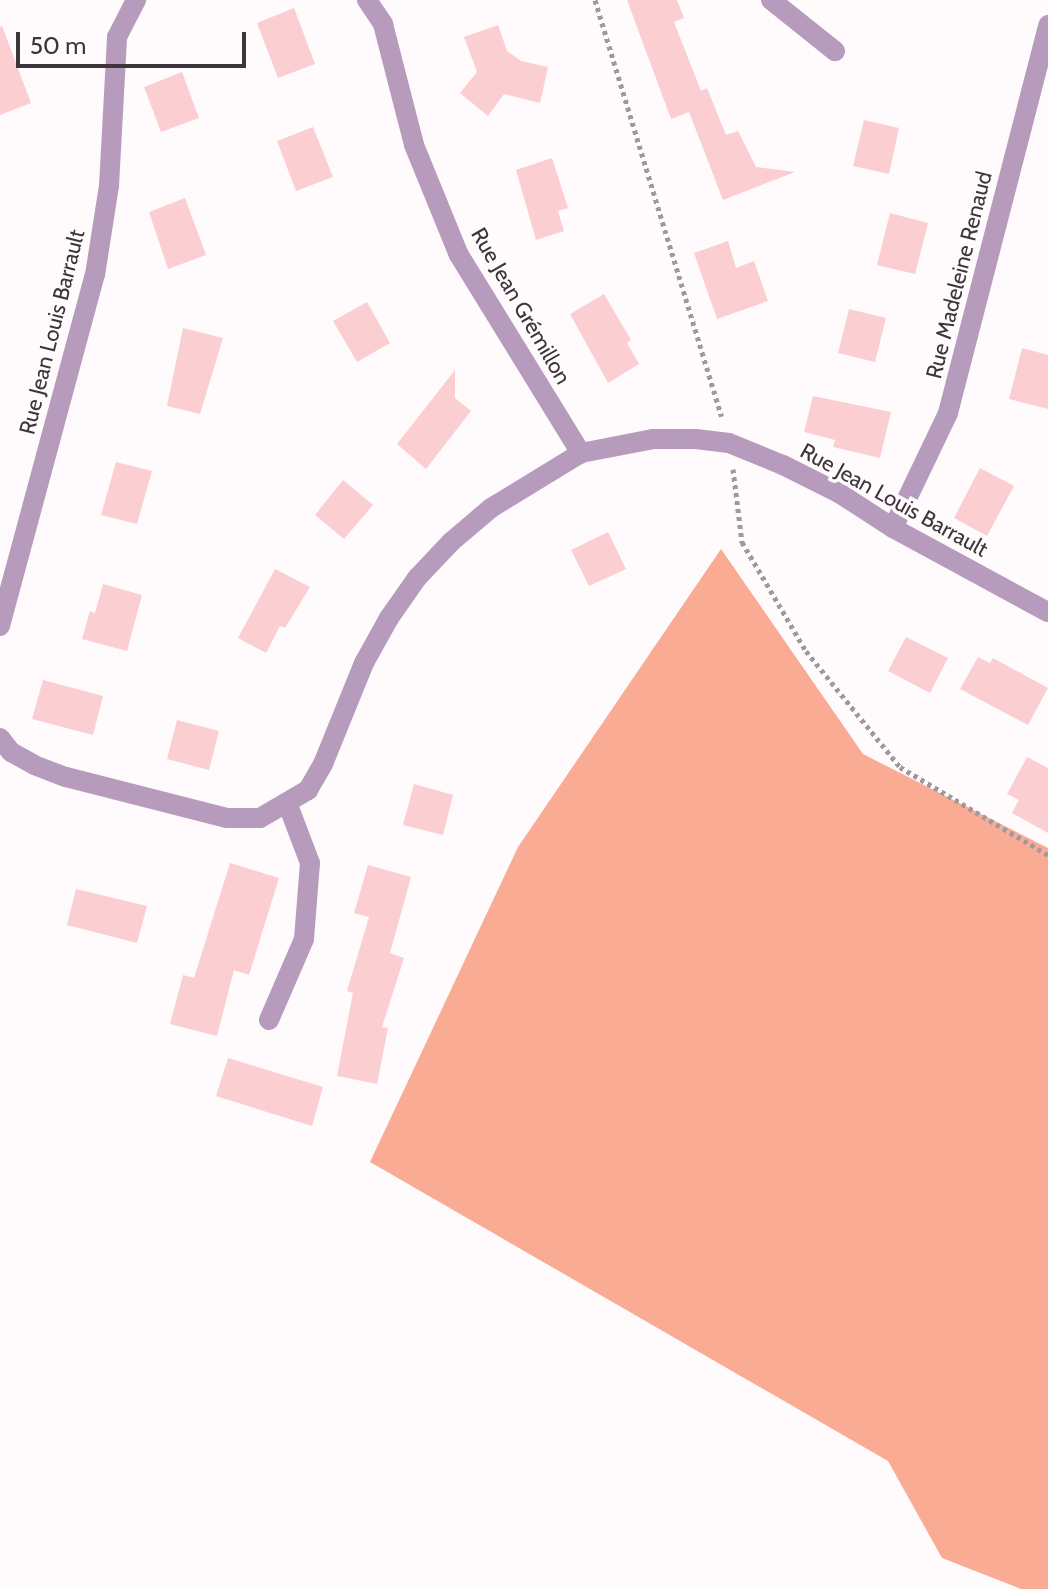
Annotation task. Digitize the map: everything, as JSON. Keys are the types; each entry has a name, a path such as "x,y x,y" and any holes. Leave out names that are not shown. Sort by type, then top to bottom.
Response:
{"street":[{"name":"Rue Jean Louis Barrault","path":"0,626 95,275 109,186 117,37 136,0"},
{"name":"Rue Jean Grémillon","path":"367,0 383,24 414,145 459,255 581,453"},
{"path":"771,0 835,51"},
{"name":"Rue Madeleine Renaud","path":"893,528 948,413 1048,25"},
{"name":"Rue Jean Louis Barrault","path":"0,738 11,752 66,777 227,818 260,818 288,805 308,790 323,764 364,663 417,578 451,542 491,508 581,453 653,439 729,443 839,493 893,528 1048,612"},
{"path":"269,1020 304,939 310,863 288,805"}],"shaded area":[{"path":"721,549 863,754 1048,848 1048,1589 1021,1589 942,1558 888,1461 370,1162 518,847"}],"building":[{"path":"627,0 677,0 684,18 674,22 701,91 707,88 726,135 738,131 756,167 795,172 723,200 689,112 671,119"},
{"path":"294,8 315,64 278,78 257,23"},
{"path":"498,25 507,51 521,61 548,67 540,103 504,94 488,116 460,93 477,72 464,37"},
{"path":"0,27 31,103 0,115"},
{"path":"182,72 199,118 161,132 144,87"},
{"path":"864,120 899,128 889,174 853,166"},
{"path":"313,127 333,177 296,191 277,141"},
{"path":"552,158 568,208 558,211 564,231 536,240 516,170"},
{"path":"185,198 206,255 168,269 149,212"},
{"path":"890,213 928,223 915,274 877,265"},
{"path":"728,241 736,268 754,261 768,301 717,319 694,253"},
{"path":"604,294 631,340 627,343 639,364 608,383 570,314"},
{"path":"367,302 390,343 357,362 333,321"},
{"path":"849,309 886,318 875,362 838,353"},
{"path":"183,328 223,338 200,414 167,406"},
{"path":"1022,348 1048,355 1048,409 1009,399"},
{"path":"455,370 455,398 471,411 426,469 397,444"},
{"path":"813,396 891,412 880,458 833,447 835,440 804,432"},
{"path":"116,462 152,471 137,524 101,515"},
{"path":"980,468 1014,486 987,536 954,518"},
{"path":"343,480 373,505 344,539 315,515"},
{"path":"608,532 626,569 589,586 571,550"},
{"path":"275,569 310,587 285,628 280,626 266,653 238,638"},
{"path":"103,584 142,595 127,651 82,639 90,611 95,613"},
{"path":"906,637 948,658 930,693 888,671"},
{"path":"978,657 990,663 993,658 1048,688 1028,725 960,689"},
{"path":"43,680 103,696 93,735 32,719"},
{"path":"177,720 219,731 209,770 167,759"},
{"path":"1027,757 1048,768 1048,833 1012,813 1019,800 1007,794"},
{"path":"414,784 453,795 443,835 403,825"},
{"path":"230,863 279,878 249,975 234,970 217,1036 170,1024 183,975 194,978"},
{"path":"368,865 411,877 390,953 404,958 382,1027 388,1028 377,1084 337,1076 353,993 347,991 369,917 354,913"},
{"path":"76,889 147,906 137,943 67,925"},
{"path":"228,1058 323,1087 312,1126 216,1096"}]}
